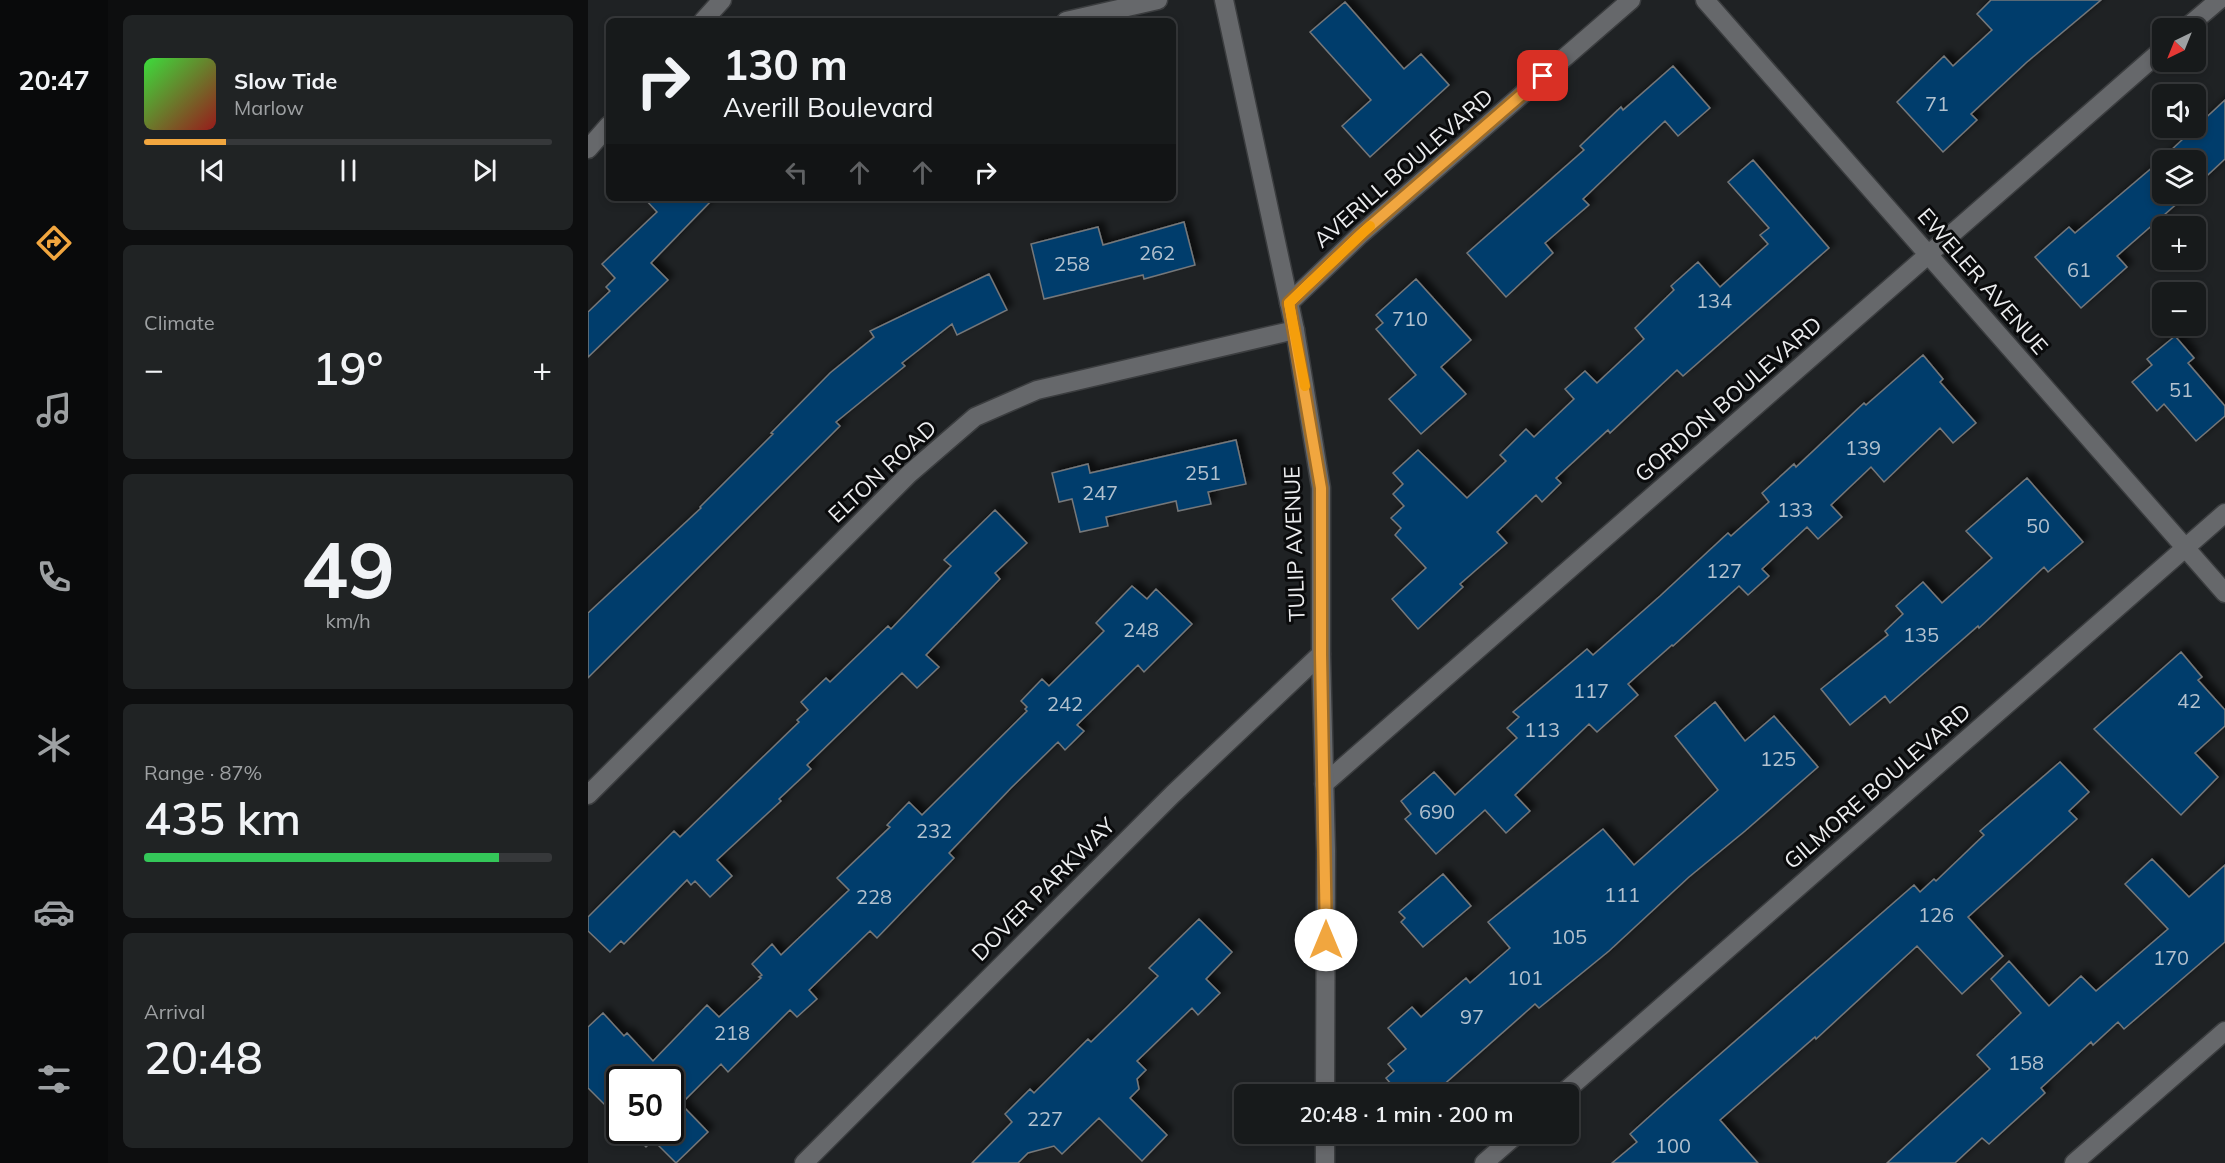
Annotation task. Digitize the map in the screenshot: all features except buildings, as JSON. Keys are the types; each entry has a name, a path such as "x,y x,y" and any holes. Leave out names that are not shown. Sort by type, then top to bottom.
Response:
{"street":[{"path":"706,18 722,0"},
{"path":"1079,18 1158,0"},
{"name":"TULIP AVENUE","path":"1224,0 1295,330 1321,488 1325,1084"},
{"name":"AVERILL BOULEVARD","path":"1289,303 1360,235 1631,0"},
{"name":"EWELER AVENUE","path":"1705,0 2225,593"},
{"path":"2198,18 2219,0"},
{"name":"GORDON BOULEVARD","path":"1324,784 2152,59"},
{"path":"588,149 606,128"},
{"name":"ELTON ROAD","path":"588,795 909,474 975,417 1037,390 1295,330"},
{"name":"GILMORE BOULEVARD","path":"1574,1084 2225,513"},
{"name":"DOVER PARKWAY","path":"804,1163 1173,794 1321,654"},
{"path":"2074,1163 2225,1031"},
{"path":"1325,1144 1325,1163"},
{"path":"1493,1160 1508,1144"}],"slow traffic":[{"path":"1305,386 1289,303 1370,226"}],"route":[{"path":"1326,940 1321,654 1321,488 1289,303 1360,235 1543,76"}]}
